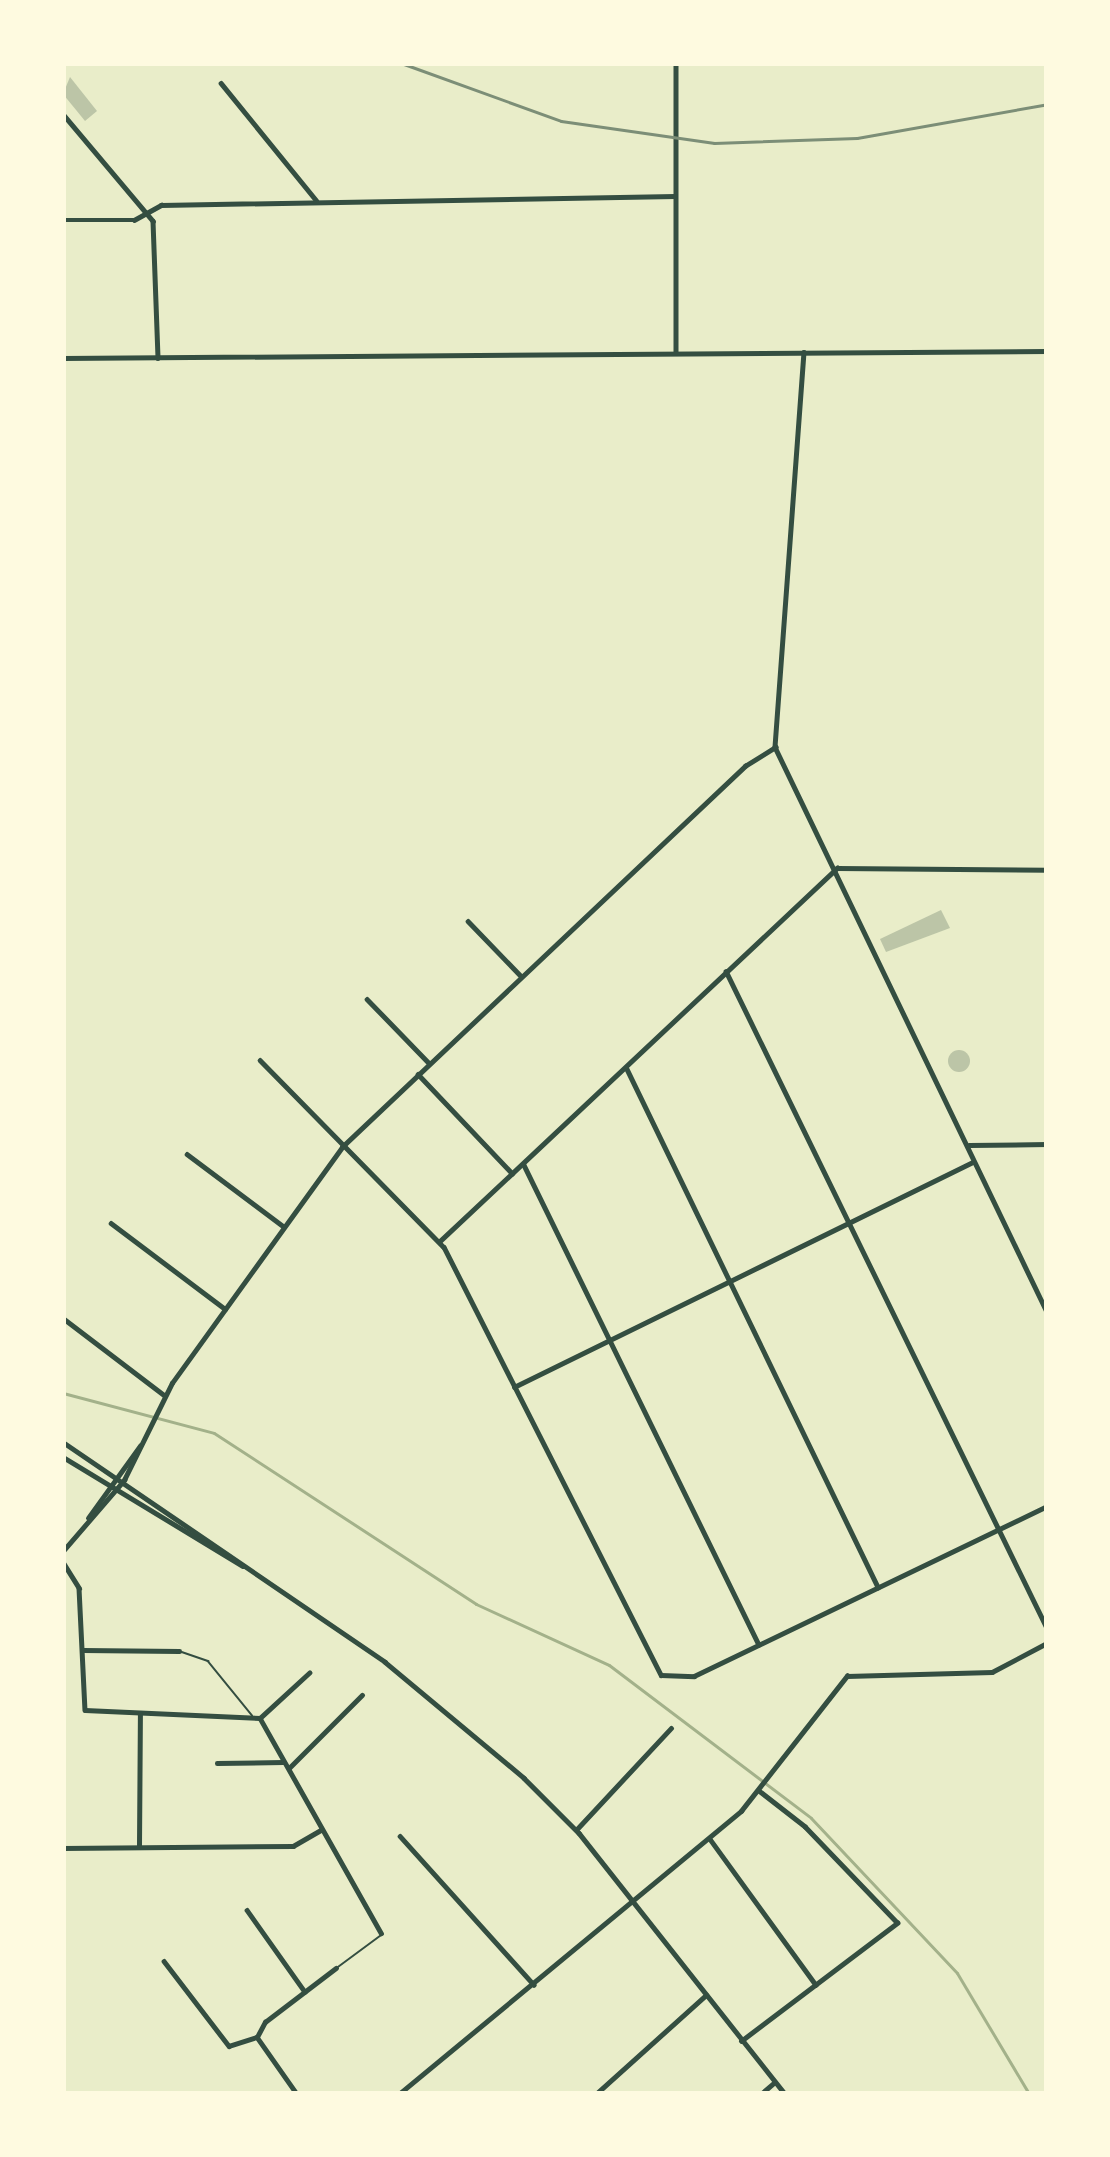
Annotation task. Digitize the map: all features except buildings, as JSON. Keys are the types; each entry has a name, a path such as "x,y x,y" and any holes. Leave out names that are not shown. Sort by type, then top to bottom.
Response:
{"street":[{"path":"676,63 676,353"},
{"path":"221,82 316,200"},
{"path":"63,114 153,220 158,358"},
{"path":"63,220 134,220 161,205 675,196"},
{"path":"63,358 1047,350"},
{"path":"804,352 775,747 831,872 1047,1312"},
{"path":"63,1551 116,1492 164,1395 342,1147 521,976 775,747"},
{"path":"440,1241 831,872 1047,870"},
{"path":"468,922 521,976"},
{"path":"726,970 1047,1628"},
{"path":"367,999 429,1063"},
{"path":"260,1060 440,1241 634,1636 668,1678 694,1676 1047,1506"},
{"path":"626,1067 878,1588"},
{"path":"418,1074 512,1173"},
{"path":"964,1145 1047,1144"},
{"path":"187,1154 284,1226"},
{"path":"514,1387 973,1162"},
{"path":"523,1164 759,1645"},
{"path":"111,1223 225,1309"},
{"path":"63,1318 164,1395"},
{"path":"63,1442 414,1683 576,1830 784,2094"},
{"path":"88,1519 114,1474 143,1444"},
{"path":"63,1457 248,1569"},
{"path":"63,1562 79,1583 85,1710 252,1715 261,1720 381,1933"},
{"path":"398,2094 534,1985 761,1790 847,1676 992,1672 1047,1643"},
{"path":"82,1650 179,1651"},
{"path":"261,1720 309,1672"},
{"path":"217,1763 287,1765 362,1695"},
{"path":"139,1846 140,1714"},
{"path":"576,1830 671,1728"},
{"path":"741,2041 897,1926 805,1827 761,1790"},
{"path":"63,1848 293,1846 321,1830"},
{"path":"400,1836 534,1985"},
{"path":"709,1838 816,1984"},
{"path":"247,1910 305,1992"},
{"path":"164,1961 226,2045 257,2037 336,1968"},
{"path":"596,2094 706,1995"},
{"path":"257,2037 297,2094"},
{"path":"761,2094 775,2082"}],"lane":[{"path":"179,1651 208,1661 252,1715"},
{"path":"336,1968 381,1933"}],"waterway":[{"path":"63,1393 214,1433 476,1604 609,1665 811,1818 957,1973 1029,2094"}],"railway":[{"path":"401,63 561,121 714,143 857,138 1047,104"}]}
